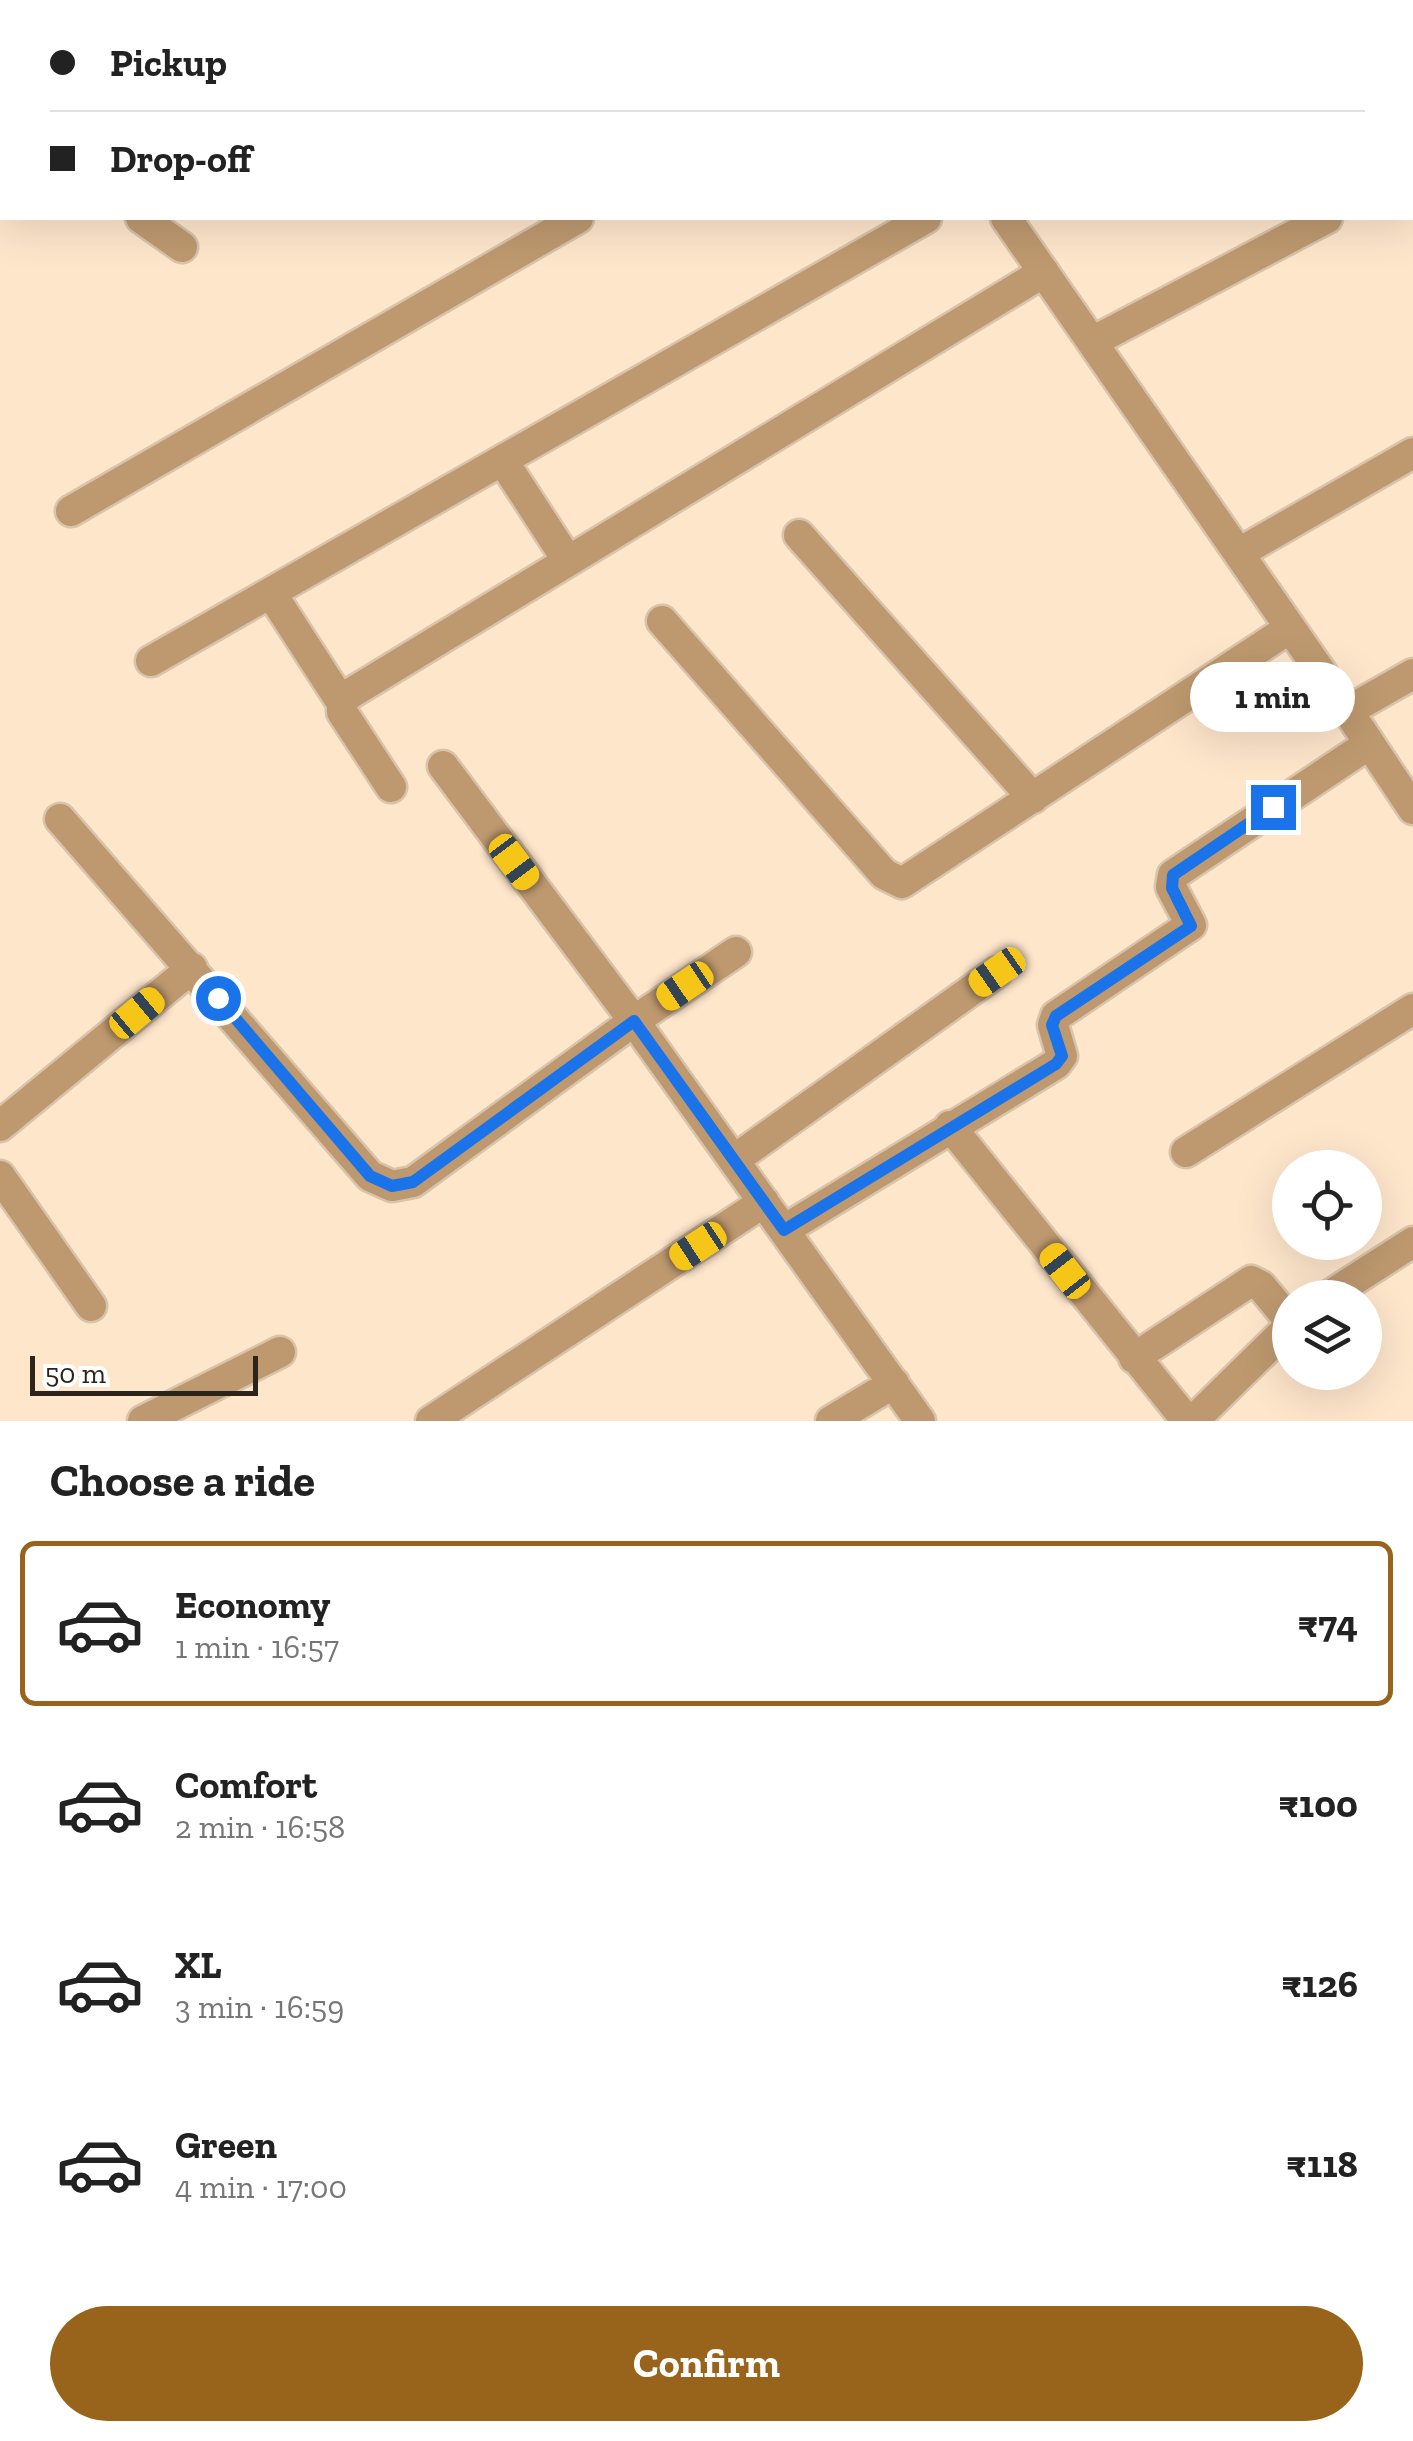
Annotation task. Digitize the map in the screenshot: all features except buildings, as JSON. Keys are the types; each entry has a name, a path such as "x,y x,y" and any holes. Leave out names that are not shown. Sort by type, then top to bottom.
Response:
{"street":[{"path":"144,220 182,247"},
{"path":"71,511 575,220"},
{"path":"151,661 922,220"},
{"path":"1007,220 1413,809"},
{"path":"1092,342 1323,220"},
{"path":"342,702 1044,272"},
{"path":"1238,553 1413,453"},
{"path":"502,460 568,561"},
{"path":"799,535 1033,798"},
{"path":"271,593 342,702 342,712 390,786"},
{"path":"662,621 889,879 902,883 1290,628"},
{"path":"1348,710 1413,674"},
{"path":"784,1230 1056,1064 1062,1056 1052,1025 1056,1016 1189,928 1190,920 1170,884 1177,871 1370,744"},
{"path":"443,766 634,1021 920,1421"},
{"path":"60,819 370,1176 392,1186 413,1182 736,952"},
{"path":"0,1126 192,968"},
{"path":"734,1160 997,972"},
{"path":"1186,1152 1413,1009"},
{"path":"950,1126 1134,1358 1190,1421 1272,1341"},
{"path":"0,1176 91,1306"},
{"path":"432,1421 764,1202"},
{"path":"1354,1280 1413,1242"},
{"path":"1134,1358 1250,1281 1261,1286 1272,1300"},
{"path":"143,1421 280,1352"},
{"path":"832,1421 894,1383"}],"route":[{"path":"218,998 370,1176 392,1186 413,1182 634,1021 784,1230 1056,1064 1062,1056 1052,1025 1056,1016 1191,926 1170,884 1173,875 1273,807"}]}
